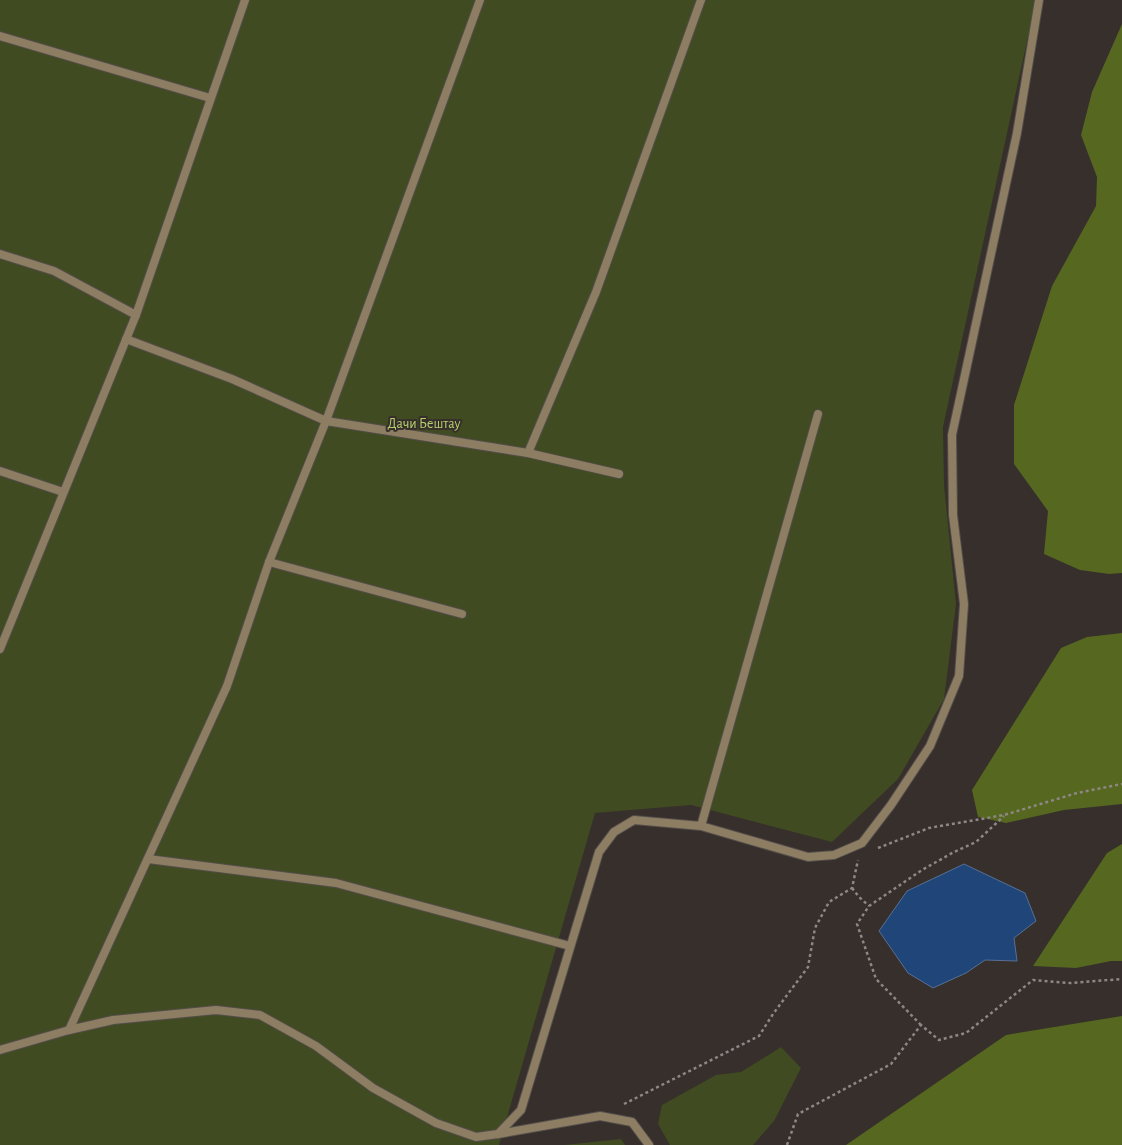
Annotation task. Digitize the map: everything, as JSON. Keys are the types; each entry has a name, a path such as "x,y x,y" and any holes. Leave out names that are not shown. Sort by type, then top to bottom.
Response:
{"lane":[{"path":"0,649 136,315 245,0"},
{"path":"69,1030 227,686 269,562 326,421 480,0"},
{"path":"528,453 596,292 701,0"},
{"path":"498,1134 522,1110 599,852 614,832 634,820 701,826 808,857 834,855 862,843 891,805 930,746 959,676 964,604 953,515 952,435 1017,133 1039,0"},
{"path":"0,36 210,98"},
{"path":"0,254 54,271 136,315"},
{"path":"126,340 232,379 326,421 528,453 619,474"},
{"path":"701,826 818,414"},
{"path":"0,471 64,492"},
{"path":"269,562 462,614"},
{"path":"148,859 336,883 570,946"},
{"path":"0,1050 69,1030 112,1020 216,1010 260,1015 316,1046 373,1088 436,1123 476,1136 498,1134 600,1116 632,1122 649,1145"}],"path":[{"path":"600,1116 759,1036 772,1014 808,967 815,928 829,902 852,888 862,843 877,848 929,828 1004,815 1077,793 1122,784"},
{"path":"1004,815 976,842 954,852 922,870 869,906 857,924 876,979 921,1025 939,1040 966,1033 1033,980 1070,983 1122,979"},
{"path":"852,888 869,906"},
{"path":"787,1145 798,1114 891,1064 921,1025"}],"green space":[{"name":"Дачи Бештау","path":"0,0 1036,0 943,427 944,485 956,604 944,699 898,779 832,842 691,805 595,813 499,1145 0,1145"},
{"path":"1122,24 1122,573 1109,574 1080,570 1044,554 1048,511 1014,464 1014,405 1052,286 1096,206 1097,177 1081,135 1092,92"},
{"path":"1122,633 1122,804 1064,810 1006,823 978,817 972,790 1061,648 1087,637"},
{"path":"1122,844 1122,961 1111,961 1076,968 1033,966 1107,853"},
{"path":"1122,1016 1122,1145 846,1145 1006,1035"},
{"path":"781,1047 801,1068 774,1121 753,1145 670,1145 658,1124 662,1105 716,1075 741,1072"},
{"path":"621,1139 625,1145 564,1145"}],"water":[{"path":"964,864 1025,893 1036,921 1014,938 1017,961 985,960 966,973 933,988 908,973 879,931 907,891"}]}
